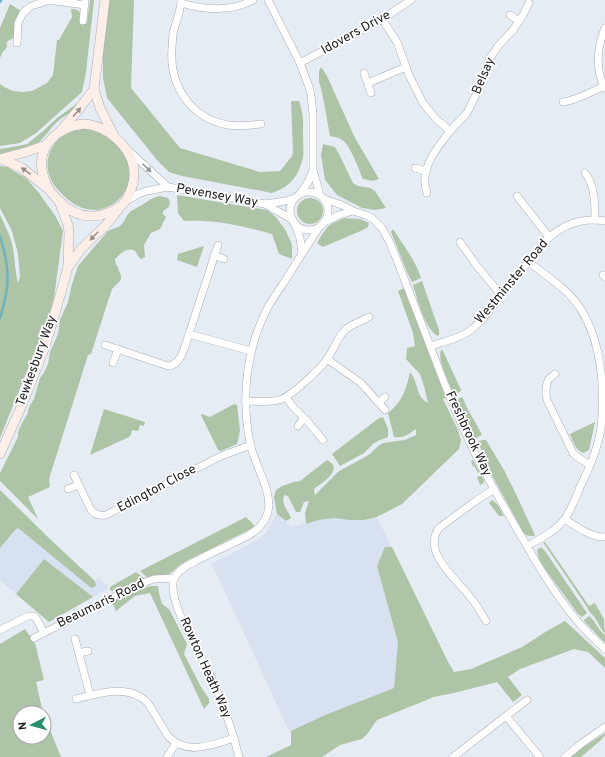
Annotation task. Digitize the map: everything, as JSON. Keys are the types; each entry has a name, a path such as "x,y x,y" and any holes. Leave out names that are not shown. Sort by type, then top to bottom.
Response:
{"main road":[{"path":"106,0 94,89 100,108 113,135"},
{"path":"48,189 41,168 42,156 46,145 79,109 94,89"},
{"path":"1,159 22,168 48,189 63,206 78,214 89,216 103,215 122,204 131,188 134,178 133,164 126,148 113,135 92,124 73,126 58,133"},
{"path":"1,159 46,145"},
{"name":"Tewkesbury Way","path":"0,454 22,405 42,352 52,324 68,267 69,232 59,200"},
{"name":"Tewkesbury Way","path":"68,267 82,248 106,225 122,204"}],"street":[{"path":"17,43 18,23 23,13 32,6 41,2 52,0 85,3 83,21"},
{"path":"253,0 242,5 219,8 193,7 181,2 173,33 171,63 178,88 192,107 205,117 212,121 235,126 261,124"},
{"path":"174,578 176,574 186,566 251,534 260,526 268,512 269,497 267,488 256,464 250,445 246,418 247,377 252,351 259,328 268,307 328,213 326,203 322,197 313,170 313,119 309,87 300,63 268,0"},
{"name":"Idovers Drive","path":"300,63 382,20 411,0"},
{"name":"Belsay","path":"426,194 424,180 432,157 450,132 462,119 476,94 487,65 494,52 519,21 529,3"},
{"path":"510,15 519,21"},
{"path":"382,20 397,42 412,83 423,103 435,118 450,132"},
{"path":"563,102 604,87 598,62 600,44 605,28"},
{"path":"368,83 406,67"},
{"path":"364,73 371,93"},
{"name":"Pevensey Way","path":"126,148 168,187"},
{"path":"415,168 426,171"},
{"path":"302,253 300,238 290,211 293,201 308,182 313,170"},
{"path":"585,172 591,182 595,207 595,220"},
{"name":"Pevensey Way","path":"122,204 138,194 168,187 266,204 285,201 298,196"},
{"path":"298,196 305,192 311,192 322,197"},
{"path":"518,196 549,237"},
{"name":"Freshbrook Way","path":"322,197 372,218 384,232 395,255 450,399 478,460 551,585 570,612 593,639 605,649"},
{"name":"Pevensey Way","path":"266,204 294,222"},
{"path":"294,222 303,229 315,229 339,215 353,211"},
{"name":"Westminster Road","path":"430,346 458,337 476,326 549,237 558,230 572,223 586,220 605,221"},
{"path":"460,242 501,295"},
{"path":"105,345 149,359 164,366 172,366 176,363 182,356 218,245"},
{"path":"214,255 224,259"},
{"path":"527,546 550,533 565,519 590,465 603,430 604,389 603,357 589,324 577,303 563,289 528,262"},
{"path":"246,401 278,400 286,397 317,372 346,329 369,317"},
{"path":"189,334 252,351"},
{"path":"113,363 118,349"},
{"path":"327,359 361,383 385,410"},
{"path":"555,374 549,379 545,395 546,400 573,453 590,465"},
{"path":"379,403 385,396"},
{"path":"286,397 293,407 323,440"},
{"path":"298,426 304,418"},
{"name":"Edington Close","path":"74,475 91,510 99,515 106,515 221,456 250,445"},
{"path":"68,489 78,485"},
{"path":"486,621 472,598 446,570 437,554 434,543 436,532 439,528 494,489"},
{"path":"565,519 587,533 599,537 605,537"},
{"name":"Beaumaris Road","path":"34,638 139,584 154,579 174,578"},
{"name":"Rowton Heath Way","path":"174,578 173,590 177,606 214,682 230,723 239,757"},
{"name":"Beaumaris Road","path":"0,630 28,616 31,616 36,618 44,633"},
{"path":"75,639 90,695"},
{"path":"79,653 88,651"},
{"path":"76,699 90,695 117,691 137,695 148,703 168,736 176,743 188,747 198,747 234,738"},
{"path":"453,757 527,700"},
{"path":"506,716 540,757"},
{"path":"565,757 582,743 605,728"},
{"path":"167,757 176,743"}],"shaded area":[{"path":"277,514 286,521 290,527 318,520 334,518 364,520 377,517 448,662 394,688 325,715 291,731 288,729 211,564 260,539 267,532"},
{"path":"18,528 90,587 96,585 95,581 98,578 109,588 93,597 44,559 16,594 0,580 0,548"}],"green space":[{"path":"90,0 94,0 86,72 82,92 36,133 20,143 0,146 0,84 13,91 23,92 32,91 47,83 53,75 57,40 59,40 72,17 71,9 75,9 80,12 80,22 87,23"},
{"path":"109,0 134,0 131,88 180,148 260,172 280,171 292,156 293,152 291,101 299,101 303,118 303,157 299,170 289,184 272,193 182,176 169,172 157,160 107,98 103,78 103,52"},
{"path":"10,4 21,11 16,20 14,37 8,41 7,47 0,58 0,28"},
{"path":"321,67 327,76 355,138 379,179 373,181 363,179 345,142 339,138 330,136 319,81 319,71"},
{"path":"79,102 72,111 58,121 42,140 36,144 21,150 0,154 0,149 27,144 57,118"},
{"path":"85,128 97,130 116,143 128,162 130,172 129,183 124,193 116,202 102,209 88,209 74,204 68,200 52,182 49,174 48,159 53,146 63,135 76,129"},
{"path":"323,144 335,147 353,183 375,191 386,208 375,210 362,208 337,195 325,180 321,155"},
{"path":"0,166 7,167 26,178 56,217 63,231 54,298 43,336 33,356 0,438 0,215 8,231 12,244 18,283 20,277 18,254 12,231 0,208"},
{"path":"177,195 267,210 275,216 286,231 292,245 292,259 279,254 272,234 218,222 184,221 178,213"},
{"path":"159,196 168,198 170,202 169,207 163,211 163,214 166,217 160,229 151,233 144,245 145,257 141,259 135,251 129,249 124,251 115,259 121,280 112,289 91,354 88,355 49,479 50,487 28,497 38,519 0,481 0,473 18,437 18,432 34,399 40,378 48,364 50,352 58,334 60,320 68,302 78,266 108,231 120,226 128,214 133,210"},
{"path":"310,198 319,202 323,211 319,220 310,224 301,220 297,211 301,202"},
{"path":"345,218 360,219 369,223 368,227 323,247 317,243 331,224"},
{"path":"393,229 412,258 421,278 412,282 391,232"},
{"path":"204,246 197,267 177,260 178,254"},
{"path":"422,281 439,330 438,336 433,333 425,321 413,285"},
{"path":"404,288 446,398 443,399 458,430 461,440 459,449 402,504 377,517 364,520 334,518 318,520 306,524 305,513 309,501 304,502 300,512 296,512 288,496 284,495 283,502 291,518 286,521 277,514 274,497 276,490 282,486 300,481 327,460 334,467 333,472 326,480 314,489 315,495 339,471 370,454 383,443 405,440 416,435 416,429 403,436 394,437 388,413 393,409 403,395 410,372 415,380 421,397 428,403 420,374 406,359 407,348 415,346 413,333 398,291"},
{"path":"441,350 443,351 461,390 460,392 453,393 442,365 440,354"},
{"path":"462,397 482,435 474,439 456,400"},
{"path":"234,404 237,405 240,431 237,444 221,451 218,450 201,414 210,417"},
{"path":"104,409 145,422 144,426 140,425 138,431 132,430 129,437 90,455"},
{"path":"383,417 388,429 388,437 374,443 364,453 340,466 332,454 379,418"},
{"path":"595,422 589,450 583,453 580,452 576,448 570,434"},
{"path":"486,440 504,470 535,535 534,536 528,536 523,532 481,455 483,453 478,443 479,441"},
{"path":"473,460 484,480 484,483 480,485 477,477 479,477 479,475 475,466 473,467 471,461"},
{"path":"0,490 95,581 96,585 93,588 18,528 0,548"},
{"path":"492,500 498,505 504,516 499,516 489,503"},
{"path":"246,517 255,526 188,560 169,574 148,578 140,571"},
{"path":"543,542 545,542 589,606 595,603 604,619 605,633 602,630"},
{"path":"385,547 392,547 454,672 471,669 522,647 565,621 605,658 605,668 588,652 574,649 520,669 508,677 522,695 513,702 497,682 434,697 377,720 362,739 340,745 322,757 266,757 291,745 291,731 325,715 394,688 398,642 377,566"},
{"path":"541,547 587,613 582,617 578,614 542,565 537,550"},
{"path":"44,559 93,597 49,622 16,594"},
{"path":"136,572 145,579 121,590 111,591 110,587"},
{"path":"150,586 158,586 162,604 169,609 187,644 184,654 209,699 209,703 204,709 150,593 135,596 116,611 112,602 129,592"},
{"path":"589,616 605,635 605,643 584,621"},
{"path":"25,629 35,643 44,680 36,682 41,705 12,705 12,745 52,745 52,735 61,757 0,757 0,644"},
{"path":"605,733 601,740 581,757 571,757 582,748"}],"waterway":[{"path":"0,236 6,261 7,274 7,291 0,318"}]}
